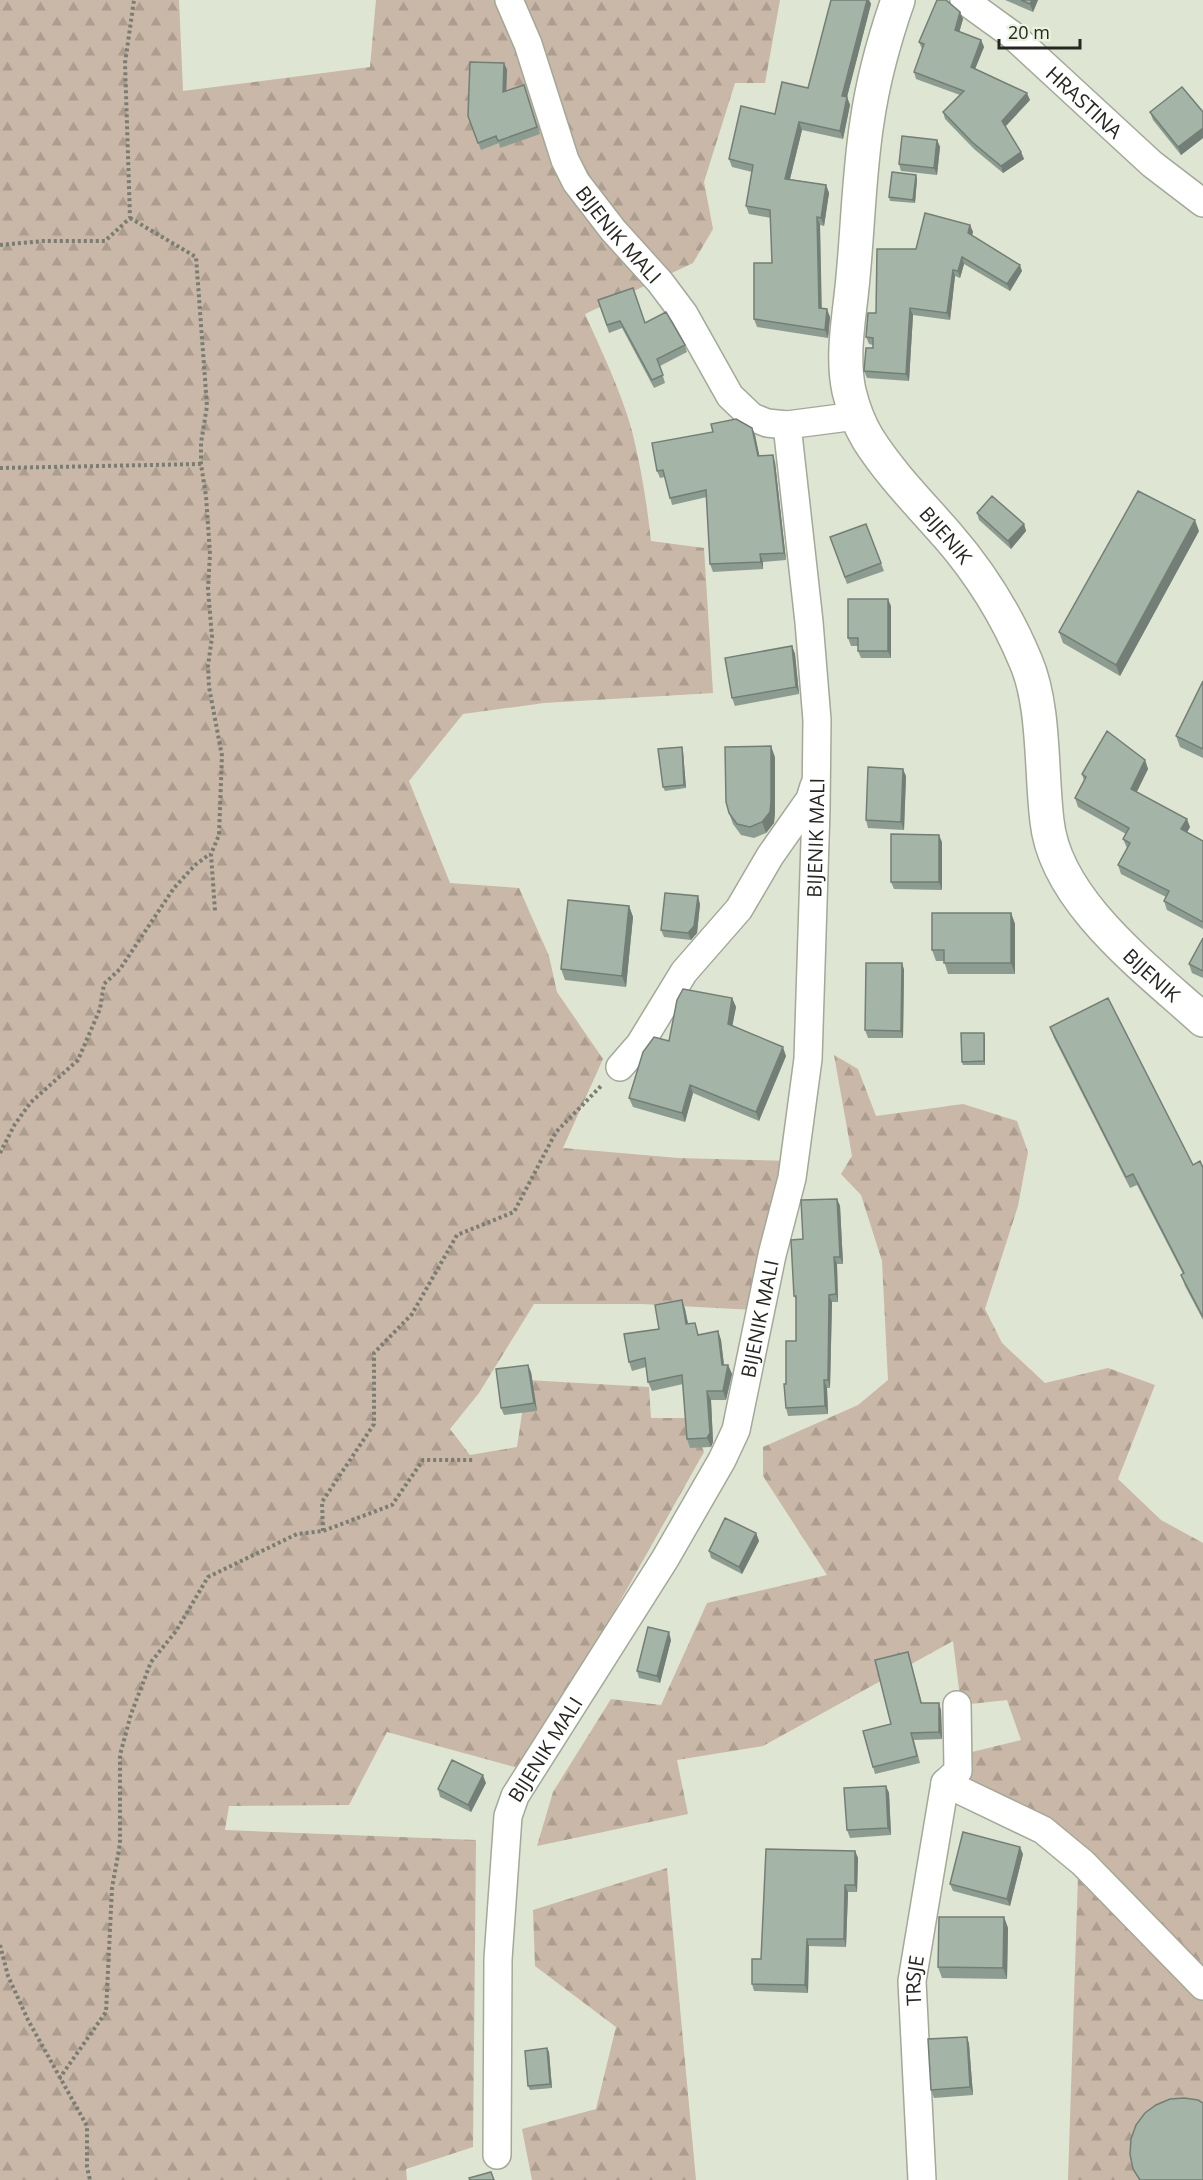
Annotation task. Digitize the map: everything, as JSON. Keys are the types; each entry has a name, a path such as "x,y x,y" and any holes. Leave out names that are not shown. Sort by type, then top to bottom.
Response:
{"main road":[{"name":"BIJENIK","path":"898,0 875,76 866,125 846,351 848,389 856,416 868,438 904,489 950,537 995,597 1028,666 1038,720 1050,841 1056,861 1067,881 1094,916 1203,1020"}],"street":[{"name":"BIJENIK MALI","path":"509,0 528,44 565,160 576,182 684,314 729,396 752,417 767,423 787,425 856,416"},
{"name":"HRASTINA","path":"964,0 1011,34 1152,164 1203,203"},
{"name":"BIJENIK MALI","path":"497,2155 498,1959 508,1816 515,1796 665,1559 722,1460 736,1430 772,1255 792,1178 806,1077 810,1018 817,720 809,622 787,425"},
{"path":"620,1067 640,1044 684,972 739,909 770,856 810,799 816,780"},
{"name":"TRSJE","path":"922,2180 912,1981 945,1783 958,1771 957,1706"},
{"path":"945,1783 1043,1830 1083,1863 1203,1986"}],"path":[{"path":"0,245 43,241 105,241 130,218 125,63 134,0"},
{"path":"130,218 196,256 207,406 201,443 201,464 210,554 208,589 212,637 208,687 222,756 219,835 211,854 215,911"},
{"path":"0,468 201,464"},
{"path":"0,1154 15,1124 31,1102 78,1060 100,1009 104,984 120,969 174,888 195,865 211,854"},
{"path":"323,1531 322,1502 374,1425 374,1353 412,1314 457,1235 514,1212 556,1132 620,1067"},
{"path":"59,2079 106,2012 112,1888 120,1844 120,1755 130,1714 151,1662 176,1631 208,1577 297,1534 323,1531 392,1505 423,1460 475,1460"},
{"path":"0,1945 8,1976 28,2020 87,2126 87,2167 90,2180"}],"green space":[{"path":"0,0 179,0 183,91 370,67 376,0 780,0 765,83 735,83 704,182 713,229 693,263 585,314 628,416 638,458 651,541 704,548 713,693 544,703 463,714 409,781 450,883 519,888 549,956 557,992 603,1059 563,1148 678,1158 793,1161 755,1310 641,1304 534,1304 479,1393 450,1429 470,1455 517,1447 527,1380 649,1387 651,1418 692,1418 704,1452 525,1770 387,1732 349,1805 229,1806 225,1830 476,1840 473,2147 406,2169 407,2180 0,2180"},
{"path":"834,1055 858,1069 876,1116 963,1104 1017,1121 1028,1152 1018,1206 985,1309 1002,1343 1045,1383 1108,1368 1155,1385 1118,1479 1161,1520 1203,1543 1203,2180 1068,2180 1079,1846 966,1789 972,1752 1021,1740 1007,1700 961,1705 953,1641 763,1746 677,1760 688,1814 537,1846 553,1792 611,1699 661,1705 707,1603 827,1575 763,1476 763,1447 858,1405 888,1380 882,1261 861,1195 841,1174 852,1156"},
{"path":"667,1868 696,2180 532,2180 522,2129 596,2109 616,2027 535,1966 533,1910"}],"building":[{"path":"831,0 867,0 842,96 847,97 840,131 799,122 785,179 826,185 821,218 817,217 819,308 827,309 825,330 754,319 754,263 772,263 770,210 746,206 753,165 729,159 741,106 775,114 782,82 808,88"},
{"path":"937,0 946,0 960,12 955,30 981,40 971,67 1027,93 1002,121 1021,152 1001,166 972,142 943,112 964,91 914,72 924,44 919,42"},
{"path":"470,62 504,63 503,92 524,85 537,127 498,141 496,136 478,143 468,116"},
{"path":"1182,87 1203,112 1203,128 1178,147 1150,112"},
{"path":"902,136 937,140 934,168 899,164"},
{"path":"892,172 916,175 913,200 889,197"},
{"path":"925,213 970,225 968,233 1020,265 1007,284 962,257 958,271 953,270 947,313 910,308 906,374 864,371 866,348 873,348 873,338 866,337 868,313 876,313 877,249 916,249"},
{"path":"633,288 645,323 666,312 685,345 657,359 663,375 652,380 620,321 607,325 598,300"},
{"path":"736,419 752,428 758,456 773,455 784,553 760,554 761,562 710,564 706,490 670,498 663,470 657,471 652,443 713,432 711,424"},
{"path":"1138,491 1195,520 1116,665 1059,632"},
{"path":"992,496 1024,524 1008,541 977,513"},
{"path":"866,524 881,563 845,577 830,537"},
{"path":"848,599 888,599 888,651 858,651 858,638 848,638"},
{"path":"792,646 796,687 732,698 725,658"},
{"path":"1203,681 1203,749 1176,736"},
{"path":"1107,731 1145,760 1131,789 1187,819 1181,829 1203,841 1203,922 1164,901 1169,891 1118,865 1130,843 1123,839 1129,828 1075,798 1086,777 1082,774"},
{"path":"771,746 770,812 762,822 750,827 737,824 729,813 726,802 725,747"},
{"path":"682,747 684,785 663,787 658,749"},
{"path":"868,767 903,769 901,822 866,820"},
{"path":"891,834 939,835 939,882 891,882"},
{"path":"665,893 698,896 694,926 688,933 661,930"},
{"path":"568,900 629,906 622,976 561,969"},
{"path":"932,913 1011,913 1011,963 944,963 944,950 932,950"},
{"path":"1203,938 1203,971 1189,964"},
{"path":"866,963 902,963 901,1031 865,1030"},
{"path":"683,989 732,998 728,1024 783,1047 756,1112 690,1085 682,1113 629,1098 643,1052 654,1037 669,1041 677,1000"},
{"path":"1108,998 1193,1165 1200,1161 1203,1168 1203,1317 1181,1275 1184,1273 1133,1174 1126,1177 1050,1027"},
{"path":"961,1033 984,1033 984,1061 962,1062"},
{"path":"837,1199 840,1257 834,1257 836,1294 829,1295 828,1380 824,1380 825,1406 786,1408 784,1384 786,1384 786,1341 796,1341 796,1296 794,1296 791,1240 803,1239 801,1200"},
{"path":"682,1300 686,1324 695,1323 698,1335 718,1331 722,1365 728,1365 723,1391 707,1391 710,1433 707,1438 687,1439 682,1375 648,1382 645,1358 629,1362 624,1334 659,1329 655,1305"},
{"path":"528,1365 534,1403 501,1408 496,1369"},
{"path":"725,1518 756,1533 739,1567 709,1551"},
{"path":"648,1627 669,1632 657,1676 637,1671"},
{"path":"908,1652 921,1703 939,1703 939,1732 911,1733 917,1756 873,1767 863,1731 891,1724 875,1660"},
{"path":"452,1760 483,1775 468,1805 438,1789"},
{"path":"886,1786 888,1828 847,1830 844,1788"},
{"path":"963,1832 1020,1847 1007,1899 950,1884"},
{"path":"766,1849 855,1851 855,1885 845,1885 844,1939 807,1939 805,1985 752,1984 752,1959 761,1959"},
{"path":"939,1917 1004,1917 1003,1968 938,1967"},
{"path":"967,2037 970,2087 931,2090 928,2039"},
{"path":"547,2048 550,2084 528,2086 525,2051"},
{"path":"1184,2098 1203,2103 1203,2180 1140,2180 1133,2169 1130,2154 1131,2139 1136,2125 1145,2113 1156,2105 1170,2099"},
{"path":"491,2172 494,2180 470,2180 469,2178"}]}
